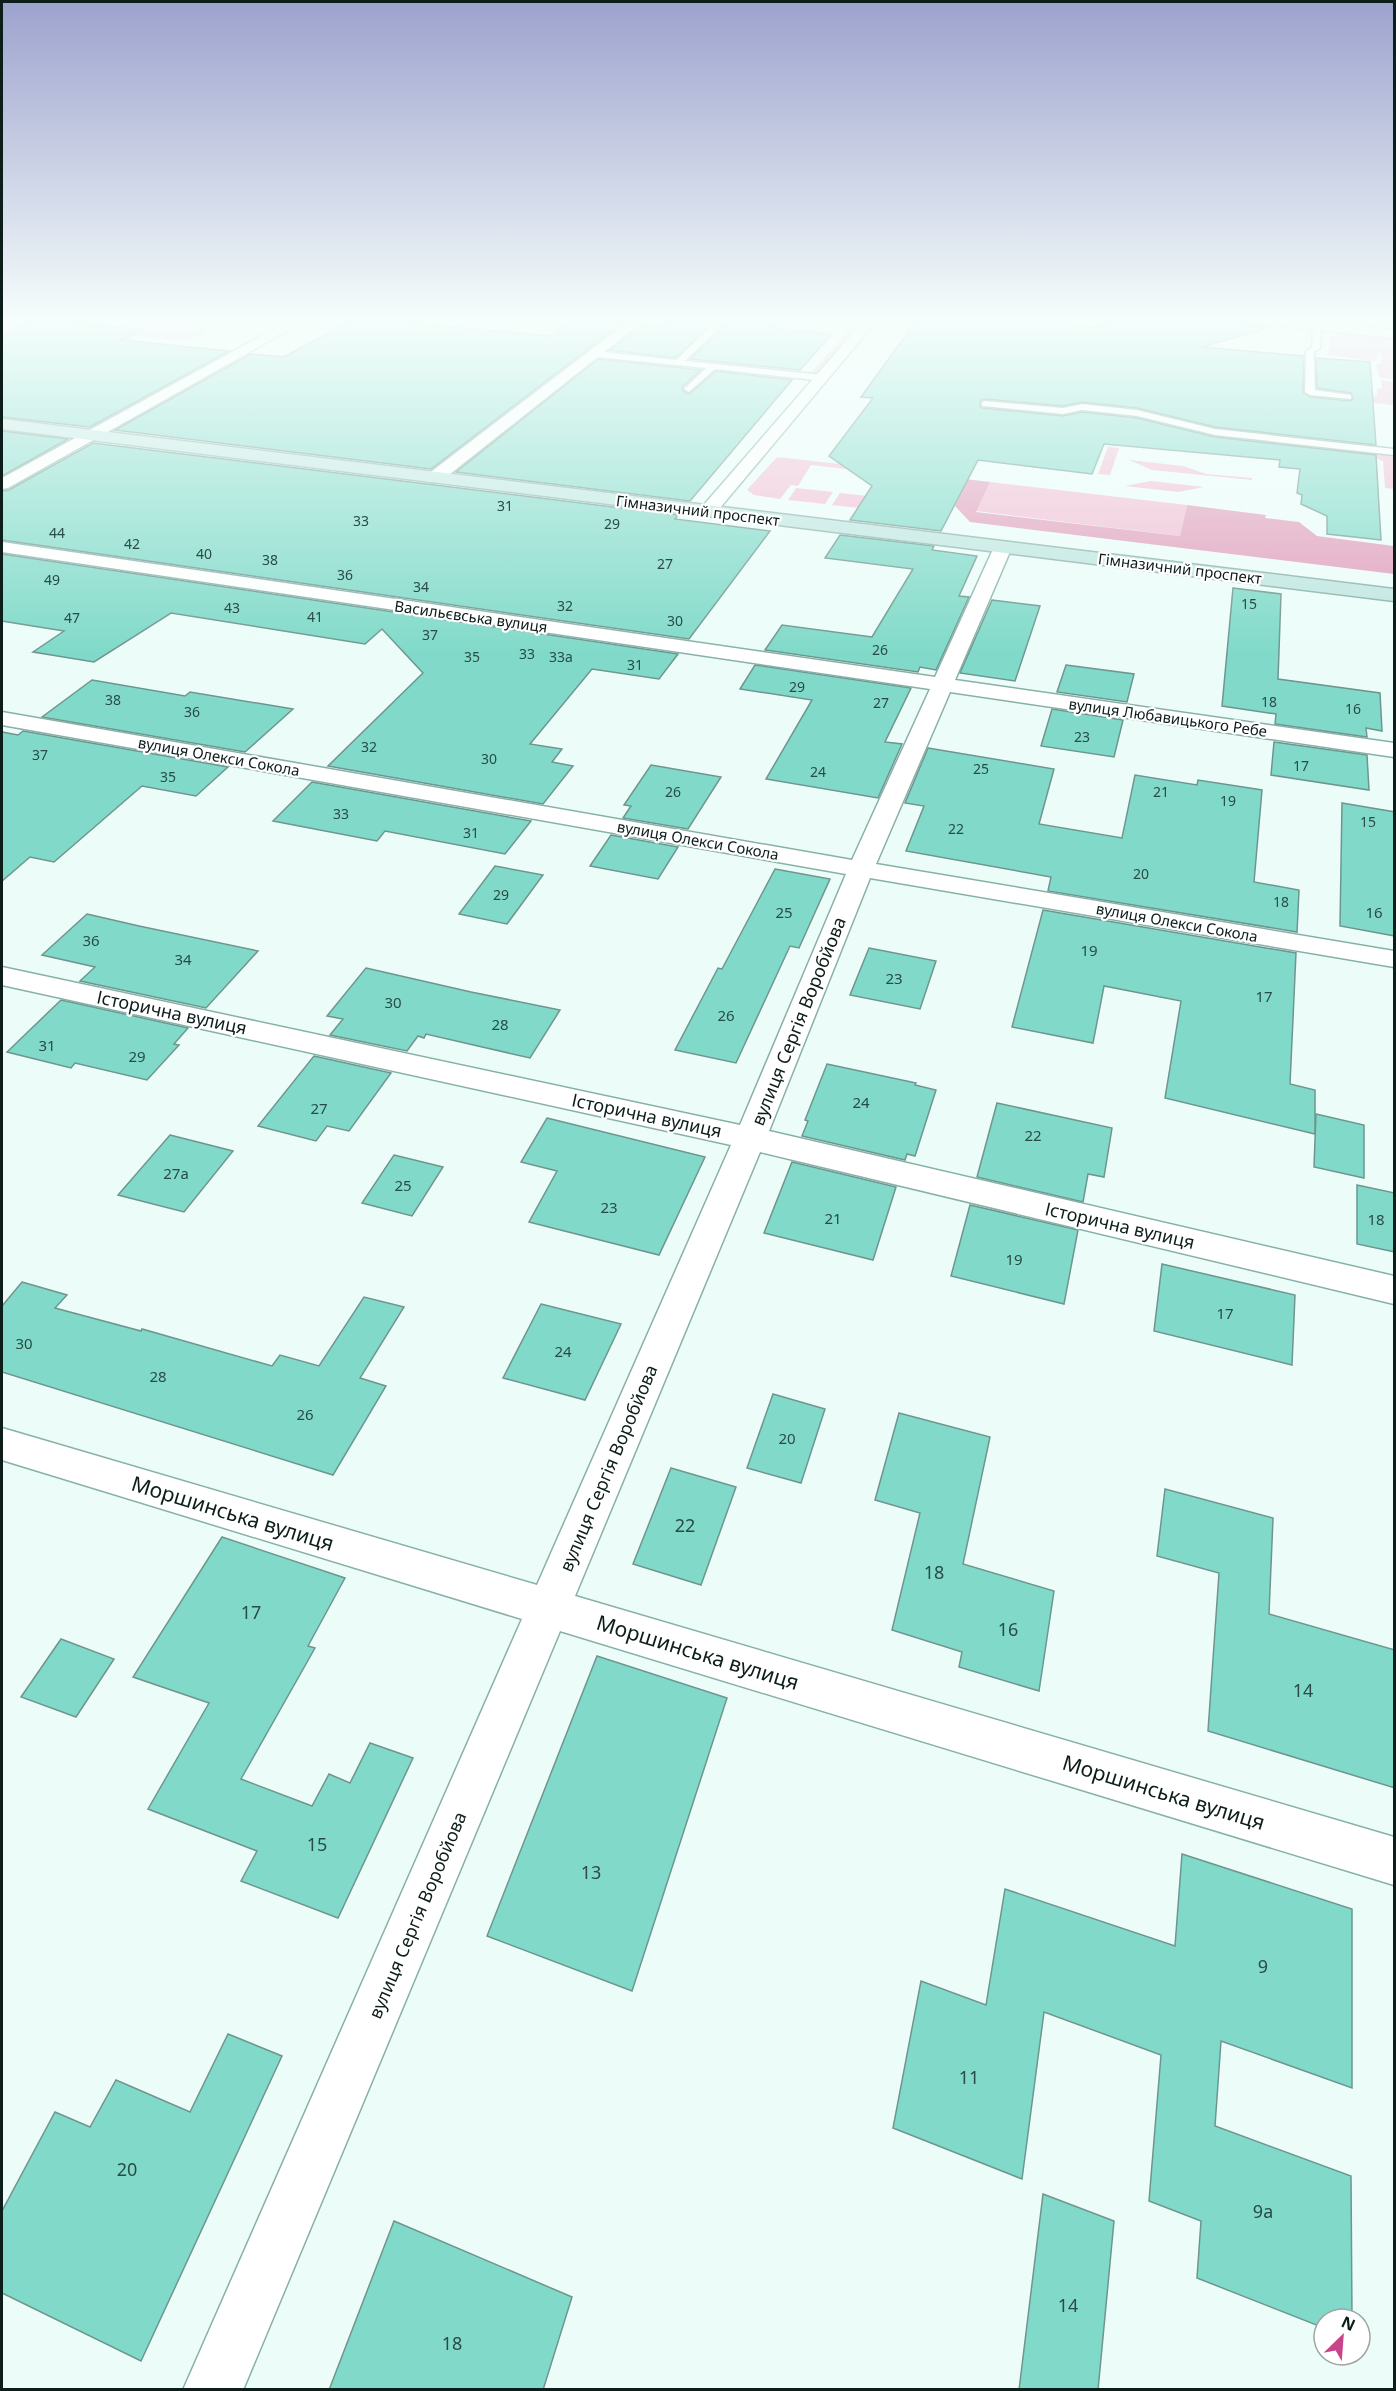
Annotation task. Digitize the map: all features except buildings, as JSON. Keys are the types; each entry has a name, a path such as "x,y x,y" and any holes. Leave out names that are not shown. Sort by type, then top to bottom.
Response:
{"main road":[{"name":"Гімназичний проспект","path":"42,430 1395,595"}],"street":[{"path":"2,484 101,430"},
{"path":"434,478 497,430"},
{"path":"708,512 779,430"},
{"name":"Васильєвська вулиця","path":"2,547 941,684"},
{"name":"вулиця Сергія Воробйова","path":"213,2390 750,1138 861,869 1003,547"},
{"name":"вулиця Любавицького Ребе","path":"941,684 1395,750"},
{"name":"вулиця Олекси Сокола","path":"2,718 861,869 1395,959"},
{"name":"Історична вулиця","path":"2,976 750,1138 1395,1290"},
{"name":"Моршинська вулиця","path":"2,1444 1395,1861"}],"lane":[{"path":"1205,430 1395,452"}],"shaded area":[{"path":"1281,442 1394,454 1394,489 1385,488 1383,461 1373,457 1281,448"},
{"path":"1108,447 1119,448 1110,475 1098,474"},
{"path":"777,457 902,471 900,475 811,465 798,486 791,485 780,499 754,495 747,490"},
{"path":"1129,460 1183,466 1206,474 1252,478 1252,480 1152,470"},
{"path":"941,476 990,482 976,512 1180,536 1187,505 1266,515 1265,518 1299,522 1317,536 1394,546 1394,574 970,522 955,506 966,483 940,480"},
{"path":"1151,481 1204,487 1178,492 1125,486"},
{"path":"990,482 1187,505 1180,536 976,511"},
{"path":"796,488 833,492 825,504 788,500"},
{"path":"840,493 876,497 869,509 832,505"}]}
